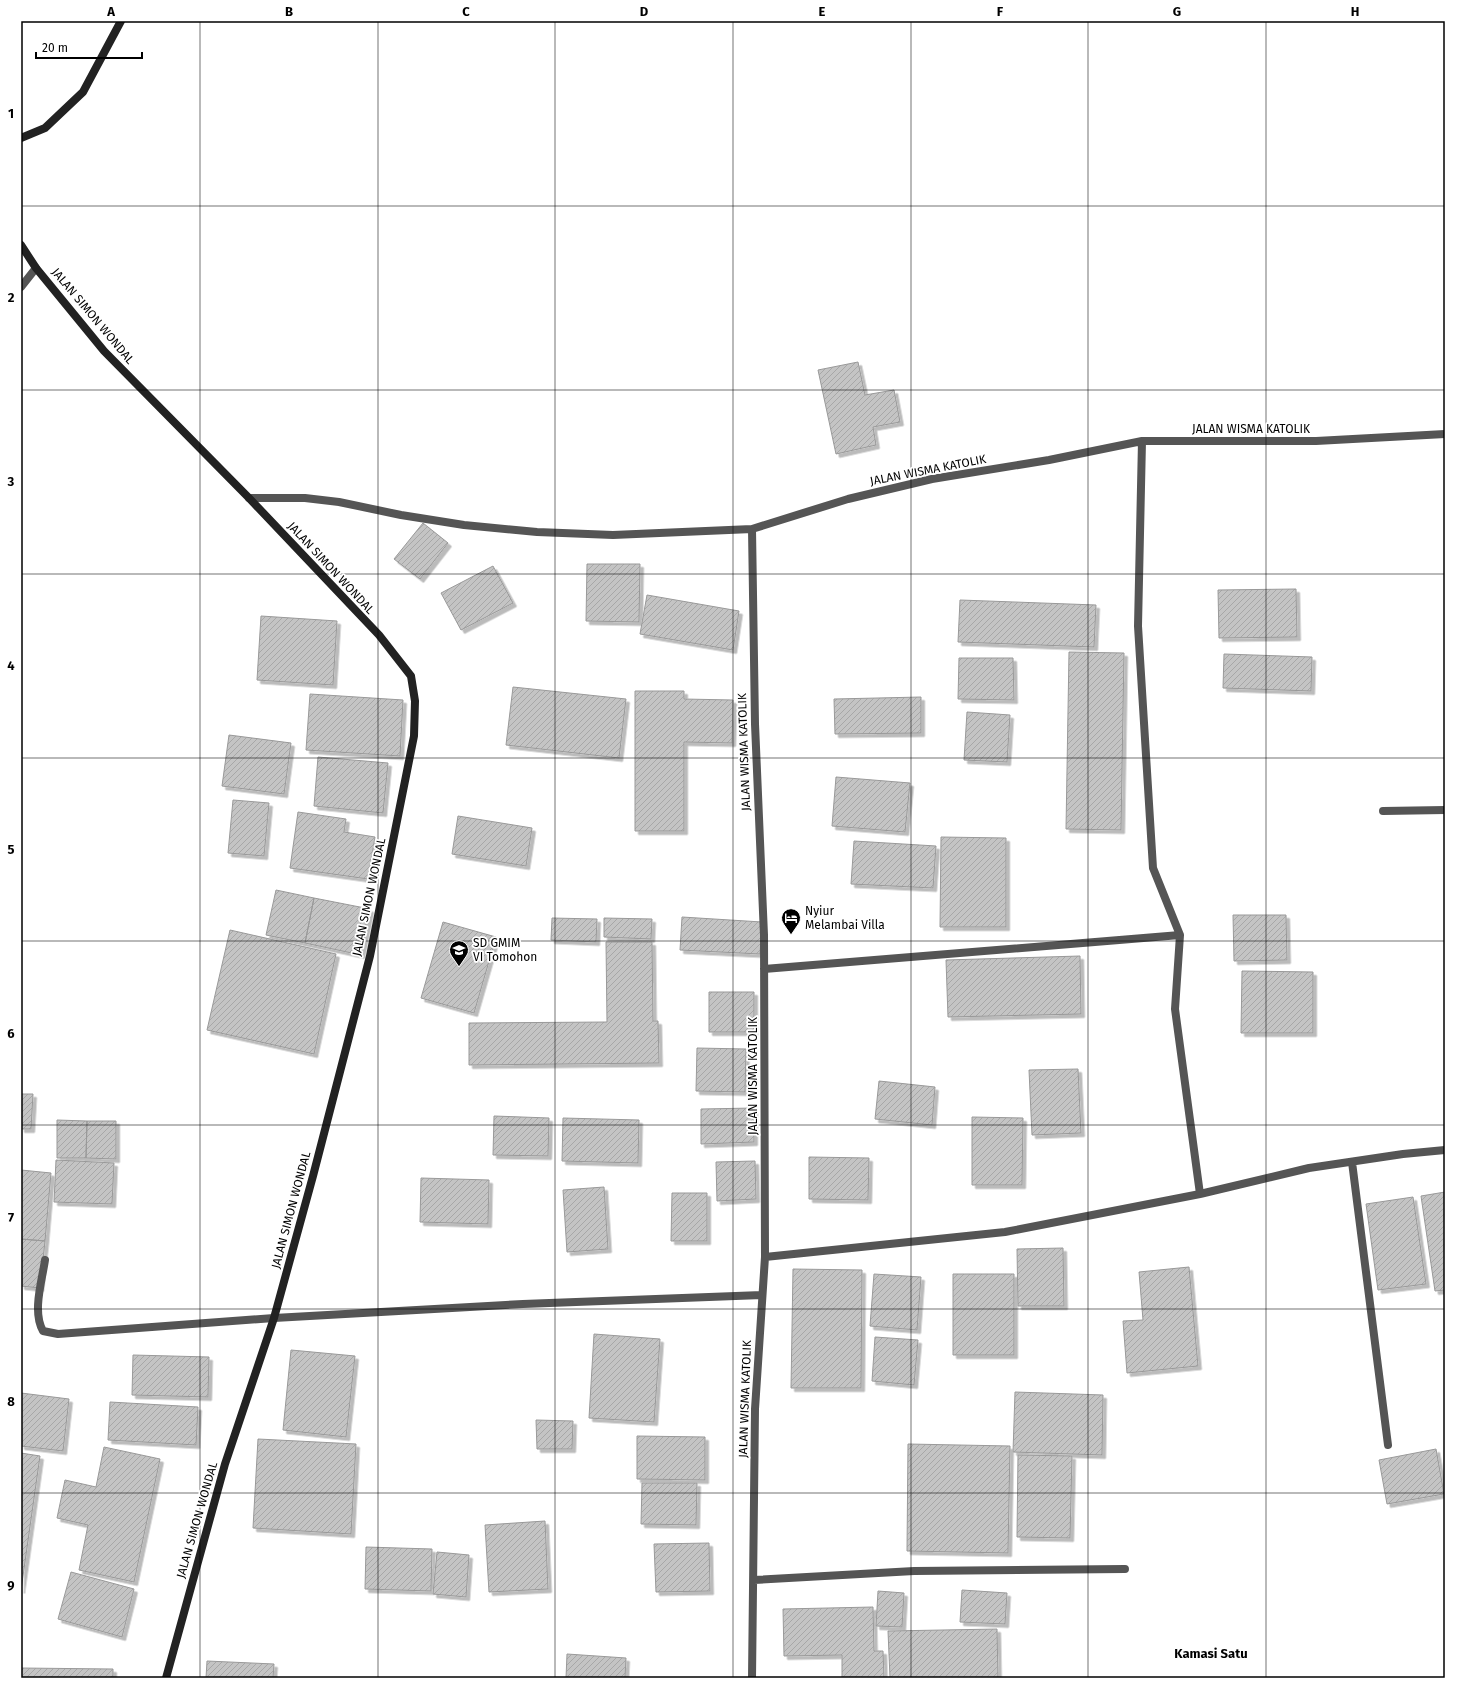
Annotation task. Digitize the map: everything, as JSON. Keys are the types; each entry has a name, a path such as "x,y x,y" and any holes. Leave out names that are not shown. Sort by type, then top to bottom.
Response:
{"street":[{"path":"21,138 45,128 83,92 122,21"},
{"name":"JALAN SIMON WONDAL","path":"21,245 36,268 104,351 249,498 379,635 411,676 414,701 414,736 370,956 274,1318 225,1464 166,1678"},
{"path":"21,287 36,268"},
{"name":"JALAN WISMA KATOLIK","path":"752,1678 755,1409 765,1257 764,969 755,724 752,529 855,497 932,480 1050,460 1142,441 1316,441 1445,434"},
{"path":"1142,441 1138,626 1153,868 1180,935 1175,1009 1200,1194"},
{"path":"249,498 305,498 339,502 401,515 464,525 537,532 612,535 752,529"},
{"path":"1383,811 1445,810"},
{"path":"764,969 1180,935"},
{"path":"765,1257 1005,1232 1200,1194 1309,1168 1445,1150"},
{"path":"1352,1162 1388,1446"},
{"path":"45,1260 38,1310 39,1324 43,1331 49,1333 76,1334 274,1318 523,1304 762,1295"},
{"path":"754,1580 914,1571 1125,1569"}],"building":[{"path":"858,362 865,395 894,390 900,422 873,427 876,445 836,454 818,370"},
{"path":"423,523 448,543 420,579 394,559"},
{"path":"587,564 640,564 639,622 586,621"},
{"path":"493,566 513,603 461,630 441,593"},
{"path":"1296,589 1297,637 1219,638 1218,590"},
{"path":"647,595 739,611 733,650 640,634"},
{"path":"960,600 1096,605 1094,647 958,642"},
{"path":"261,616 337,621 333,685 257,680"},
{"path":"1069,652 1124,653 1121,830 1066,829"},
{"path":"1224,654 1312,657 1311,691 1223,688"},
{"path":"959,658 1013,658 1014,700 958,699"},
{"path":"513,687 626,699 619,758 506,745"},
{"path":"635,691 684,691 684,699 733,700 732,743 684,742 684,831 635,831"},
{"path":"310,694 403,700 400,756 306,750"},
{"path":"921,697 921,733 835,734 834,699"},
{"path":"967,712 1010,715 1007,762 964,760"},
{"path":"229,735 291,743 284,794 222,786"},
{"path":"318,757 388,763 383,813 314,806"},
{"path":"836,777 910,783 905,832 832,826"},
{"path":"233,800 269,803 264,856 228,853"},
{"path":"298,812 346,819 344,832 375,837 368,879 290,868"},
{"path":"458,816 532,828 526,866 452,854"},
{"path":"941,837 1006,838 1006,927 940,927"},
{"path":"854,841 936,846 933,888 851,884"},
{"path":"276,890 314,898 305,943 266,935"},
{"path":"314,898 370,909 361,955 305,943"},
{"path":"1233,915 1286,915 1287,960 1234,961"},
{"path":"682,917 762,922 760,954 680,950"},
{"path":"552,918 597,919 596,942 551,940"},
{"path":"604,918 652,919 651,939 604,937"},
{"name":"SD GMIM VI Tomohon","path":"443,922 496,937 474,1013 421,998"},
{"path":"230,930 336,954 314,1054 207,1030"},
{"path":"606,942 652,942 653,1021 658,1021 659,1063 469,1065 469,1023 607,1022"},
{"path":"1080,956 1081,1014 948,1017 946,960"},
{"path":"1242,971 1313,972 1313,1033 1241,1033"},
{"path":"709,992 754,992 754,1032 709,1032"},
{"path":"697,1048 746,1049 745,1092 696,1091"},
{"path":"1078,1069 1081,1133 1032,1135 1029,1070"},
{"path":"879,1081 935,1087 932,1125 875,1119"},
{"path":"21,1094 33,1094 31,1129 21,1129"},
{"path":"754,1108 754,1142 701,1144 701,1109"},
{"path":"494,1116 549,1118 548,1156 493,1155"},
{"path":"972,1117 1023,1118 1022,1185 972,1185"},
{"path":"563,1118 639,1120 638,1163 562,1161"},
{"path":"57,1120 87,1121 86,1158 57,1158"},
{"path":"87,1121 116,1121 116,1159 86,1158"},
{"path":"809,1157 869,1158 868,1200 809,1199"},
{"path":"56,1160 114,1163 112,1204 54,1202"},
{"path":"755,1161 756,1199 717,1201 716,1162"},
{"path":"21,1170 51,1173 45,1241 21,1239"},
{"path":"421,1178 489,1180 488,1224 420,1222"},
{"path":"604,1187 608,1249 567,1252 563,1190"},
{"path":"1445,1192 1445,1290 1435,1291 1421,1196"},
{"path":"672,1193 707,1193 707,1241 671,1241"},
{"path":"1413,1197 1426,1284 1378,1290 1366,1204"},
{"path":"21,1239 45,1241 40,1288 21,1286"},
{"path":"1063,1248 1064,1306 1018,1306 1017,1249"},
{"path":"1189,1267 1198,1366 1127,1373 1123,1321 1143,1320 1139,1272"},
{"path":"793,1269 862,1270 861,1388 791,1388"},
{"path":"874,1274 921,1277 917,1330 870,1326"},
{"path":"953,1274 1014,1274 1014,1355 953,1355"},
{"path":"594,1334 660,1339 654,1422 589,1418"},
{"path":"875,1337 918,1340 914,1385 872,1381"},
{"path":"291,1350 355,1356 346,1437 283,1430"},
{"path":"133,1355 209,1357 208,1397 132,1395"},
{"path":"1015,1392 1103,1395 1102,1455 1013,1452"},
{"path":"21,1393 69,1399 63,1451 21,1446"},
{"path":"110,1402 198,1407 196,1445 108,1440"},
{"path":"536,1420 573,1421 572,1449 537,1449"},
{"path":"637,1436 705,1437 705,1480 637,1479"},
{"path":"258,1439 356,1444 351,1534 253,1528"},
{"path":"908,1444 1010,1446 1008,1553 907,1551"},
{"path":"104,1447 160,1459 134,1582 79,1570 88,1525 57,1518 65,1480 96,1487"},
{"path":"1436,1449 1444,1494 1387,1504 1379,1460"},
{"path":"21,1453 40,1456 21,1590"},
{"path":"1018,1455 1072,1456 1070,1538 1017,1537"},
{"path":"642,1483 697,1483 696,1525 641,1524"},
{"path":"545,1521 548,1589 489,1592 485,1525"},
{"path":"709,1543 710,1591 656,1592 654,1544"},
{"path":"366,1547 432,1549 431,1591 365,1589"},
{"path":"437,1552 469,1555 466,1597 433,1594"},
{"path":"71,1572 134,1589 122,1637 58,1619"},
{"path":"962,1590 1007,1593 1005,1624 960,1622"},
{"path":"878,1591 904,1593 902,1627 876,1626"},
{"path":"873,1607 874,1651 883,1651 884,1678 842,1678 842,1655 784,1656 783,1609"},
{"path":"997,1629 998,1678 890,1678 888,1631"},
{"path":"567,1654 626,1658 625,1678 566,1678"},
{"path":"207,1661 274,1664 273,1678 206,1678"},
{"path":"21,1668 113,1669 113,1678 21,1678"}],"place":[{"name":"Nyiur Melambai Villa","path":"791,935"},
{"name":"SD GMIM VI Tomohon","path":"459,967"}],"district":[{"name":"Kamasi Satu","path":"1211,1653"}]}
